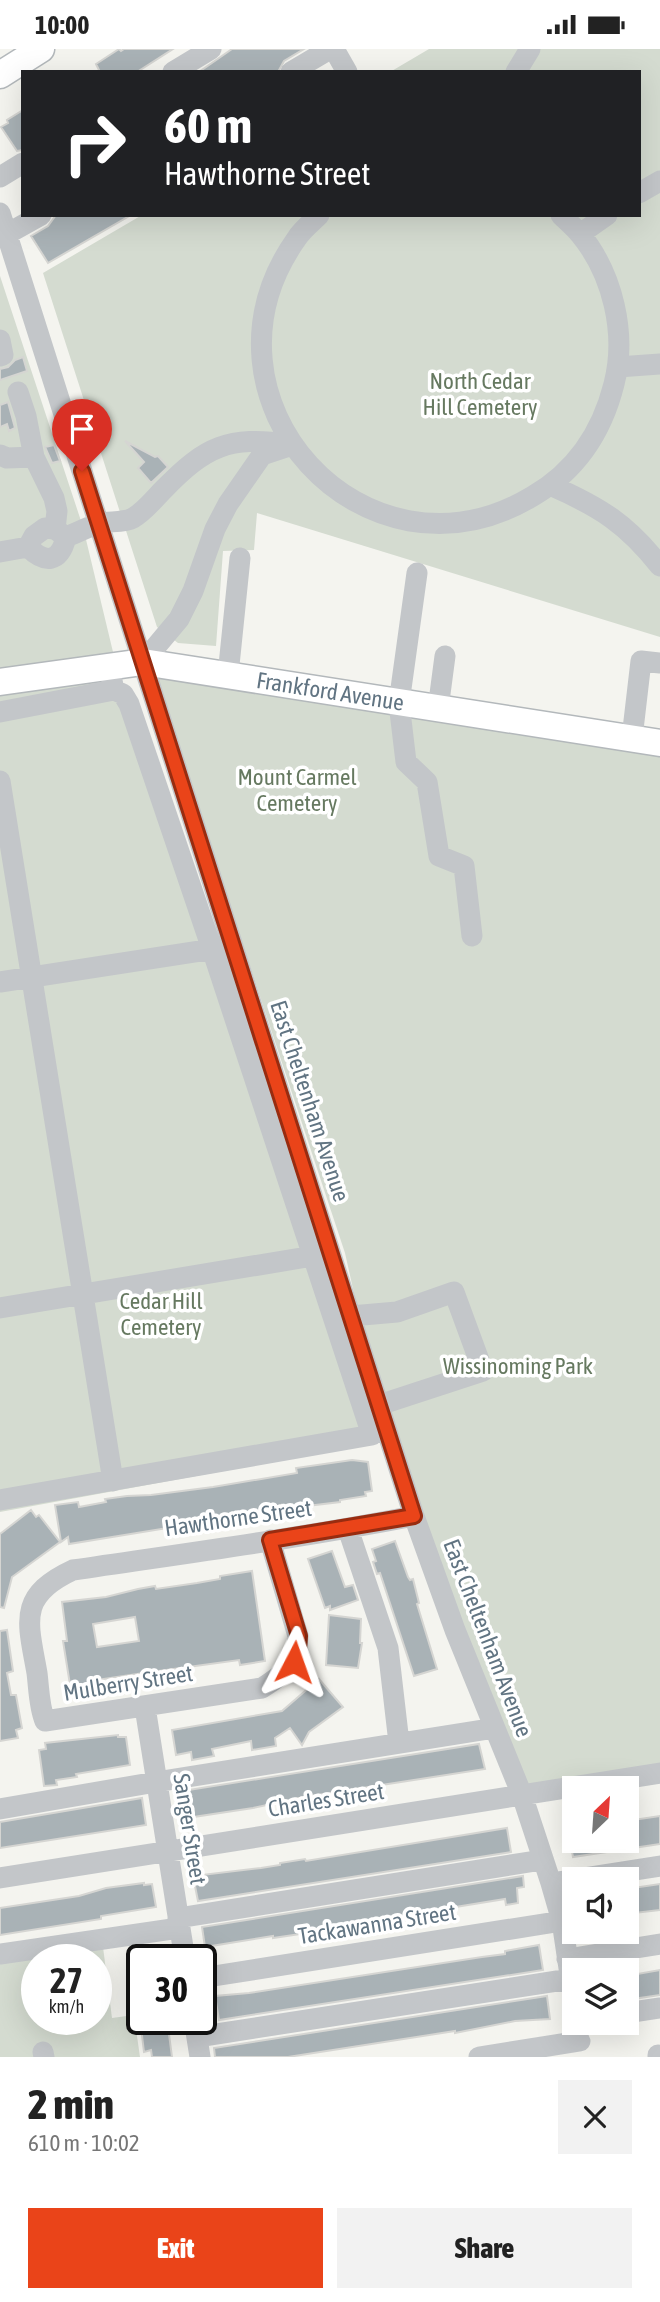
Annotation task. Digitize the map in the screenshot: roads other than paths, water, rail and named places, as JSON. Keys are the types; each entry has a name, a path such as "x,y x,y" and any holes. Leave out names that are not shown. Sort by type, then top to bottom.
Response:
{"main road":[{"path":"0,75 41,49"},
{"name":"Frankford Avenue","path":"0,683 112,678 143,662 660,743"}],"street":[{"path":"176,70 211,49"},
{"path":"294,70 332,49 346,70"},
{"path":"517,70 530,49"},
{"path":"0,177 21,164"},
{"path":"641,192 660,181"},
{"name":"East Cheltenham Avenue","path":"0,213 143,662 223,947 351,1316 414,1516 455,1630 522,1795 562,1921"},
{"path":"7,235 38,217"},
{"path":"317,217 297,237 275,277 262,320 262,364 272,406 292,445 305,463 338,492 376,512 418,523 465,522 511,510 552,486 585,451 608,410 618,367 617,317 604,273 580,234 563,217"},
{"path":"580,234 604,217"},
{"path":"0,339 3,355 0,356"},
{"path":"618,367 660,364"},
{"path":"18,392 34,457 54,498 60,533"},
{"path":"0,552 28,547 34,536 45,528 60,533 99,523 132,519 189,464 228,444 258,440 292,445"},
{"path":"143,662 179,619 193,591 215,529 228,504 262,455 292,445"},
{"path":"0,455 7,458 34,457"},
{"path":"552,486 586,501 614,518 660,566"},
{"path":"228,675 240,558"},
{"path":"417,573 399,703 406,762 427,782 439,856 464,866 472,936"},
{"path":"438,709 445,656"},
{"path":"632,739 641,661 660,663"},
{"path":"0,712 112,678 129,703 223,947 313,1256 372,1436 0,1500"},
{"path":"0,781 113,1481"},
{"path":"0,982 223,947"},
{"path":"0,1308 313,1256"},
{"path":"351,1316 397,1312 454,1292 483,1371 379,1405"},
{"name":"Hawthorne Street","path":"39,1687 29,1623 32,1605 41,1589 70,1571 348,1529 414,1516"},
{"path":"348,1529 387,1648 400,1743"},
{"name":"Mulberry Street","path":"39,1687 45,1721 262,1688 294,1662 299,1636 270,1540"},
{"name":"Sanger Street","path":"145,1707 182,1944"},
{"path":"0,1809 495,1727"},
{"name":"Charles Street","path":"0,1878 660,1773"},
{"path":"0,1954 542,1860"},
{"path":"551,1883 660,1866"},
{"name":"Tackawanna Street","path":"217,1975 562,1921"},
{"path":"608,1958 660,1944"},
{"path":"197,2038 562,1970"},
{"path":"639,2011 660,2008"},
{"path":"479,2057 580,2040"}],"park label":[{"name":"North Cedar Hill Cemetery","path":"480,394"},
{"name":"Mount Carmel Cemetery","path":"297,790"},
{"name":"Cedar Hill Cemetery","path":"161,1314"},
{"name":"Wissinoming Park","path":"518,1366"}]}
